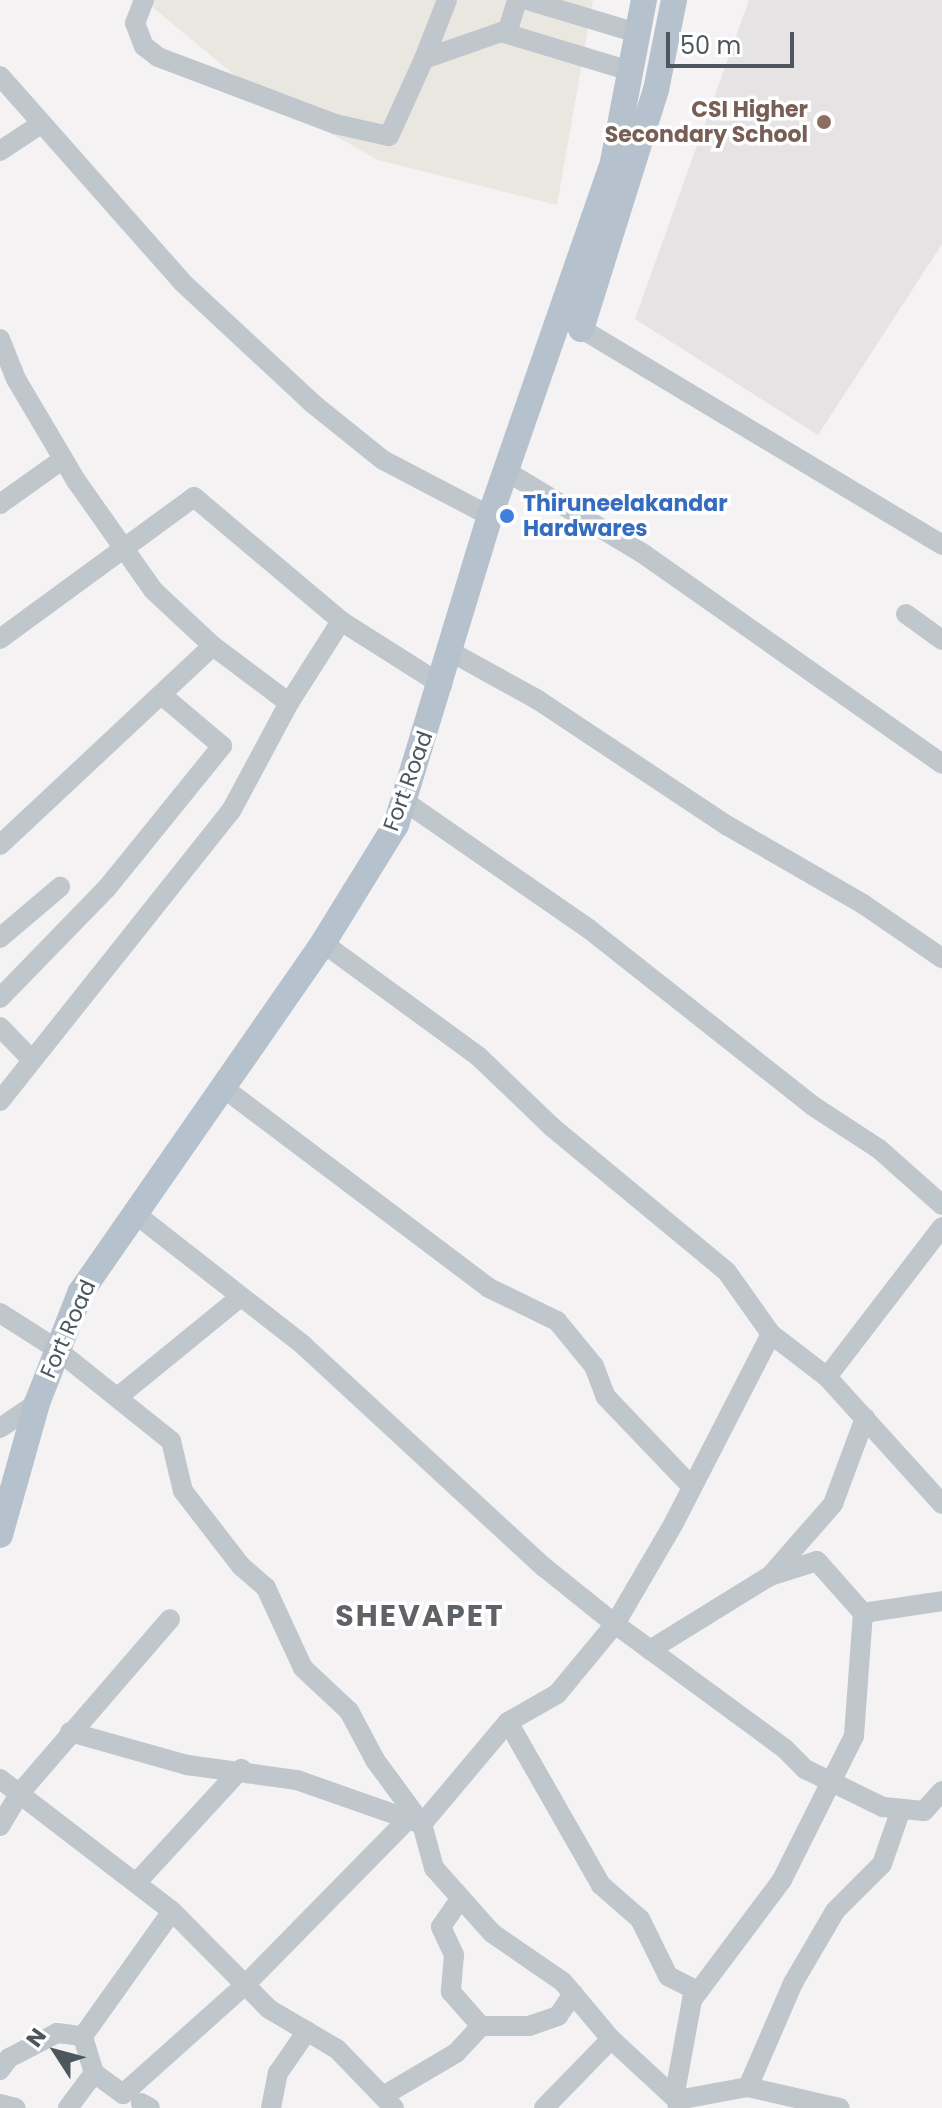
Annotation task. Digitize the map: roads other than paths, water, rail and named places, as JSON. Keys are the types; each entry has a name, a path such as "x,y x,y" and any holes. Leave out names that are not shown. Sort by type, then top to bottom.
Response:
{"main road":[{"name":"Fort Road","path":"1,1521 55,1348 80,1293 133,1212 323,943 396,825 453,653 490,516 506,471 570,323 613,162 644,0"},
{"path":"570,323 656,90 674,0"}],"street":[{"path":"144,0 135,23 144,46 158,57 335,124 389,136 447,0"},
{"path":"507,33 517,0"},
{"path":"527,0 637,33"},
{"path":"424,59 507,33 630,71"},
{"path":"0,76 182,282 312,403 383,460 490,516"},
{"path":"0,151 41,124"},
{"path":"570,323 942,545"},
{"path":"0,339 8,382 154,591 213,646 289,703"},
{"path":"0,504 63,459"},
{"path":"506,471 645,555 942,764"},
{"path":"0,639 122,546 194,497 341,621 442,685"},
{"path":"906,614 942,640"},
{"path":"0,1101 30,1058 189,869 231,811 289,703 341,621"},
{"path":"0,845 80,767 164,697 213,646"},
{"path":"453,653 538,700 942,958"},
{"path":"0,998 107,888 222,746 164,697"},
{"path":"404,801 589,929 813,1106 879,1149 942,1205"},
{"path":"0,938 60,887"},
{"path":"323,943 478,1056 552,1127 727,1272 771,1334 827,1377 942,1504"},
{"path":"0,1027 30,1058"},
{"path":"221,1086 489,1288 557,1321 594,1366 606,1397 690,1485"},
{"path":"133,1212 239,1298 303,1345 544,1567 615,1624 784,1748 805,1769 883,1807 924,1811 942,1791"},
{"path":"827,1377 942,1227"},
{"path":"119,1396 239,1298"},
{"path":"0,1313 55,1348 119,1396 171,1441 183,1491 241,1566 266,1588 303,1668 349,1711 414,1822 434,1868 492,1933 573,1994 611,2039 677,2104"},
{"path":"83,2036 94,2073 123,2094 247,1983 414,1822 508,1722 557,1694 615,1624 674,1523 690,1485 771,1334"},
{"path":"0,1428 37,1403"},
{"path":"770,1576 833,1504 865,1418"},
{"path":"650,1650 770,1576 817,1561 863,1613 854,1736 782,1880 692,2000 677,2104"},
{"path":"863,1613 942,1601"},
{"path":"0,1826 19,1794 170,1619"},
{"path":"508,1722 601,1885 640,1919 668,1976 697,1991"},
{"path":"70,1732 187,1765 241,1769 297,1780 414,1822"},
{"path":"137,1882 241,1769"},
{"path":"0,1779 172,1911 208,1951 247,1983 269,2009 337,2049 389,2102 456,2053 481,2026 529,2026 558,2016 573,1994"},
{"path":"748,2087 793,1983 835,1911 882,1864 901,1809"},
{"path":"461,1898 441,1927 454,1955 451,1992 481,2026"},
{"path":"83,2036 172,1911"},
{"path":"271,2108 278,2073 307,2031"},
{"path":"0,2070 9,2058 57,2033 83,2036"},
{"path":"544,2108 611,2039"},
{"path":"68,2108 94,2073"},
{"path":"677,2104 748,2087 840,2108"},
{"path":"0,2104 16,2108"}],"place":[{"name":"CSI Higher Secondary School","path":"824,122"},
{"name":"Thiruneelakandar Hardwares","path":"507,516"}],"district":[{"name":"SHEVAPET","path":"420,1616"}]}
